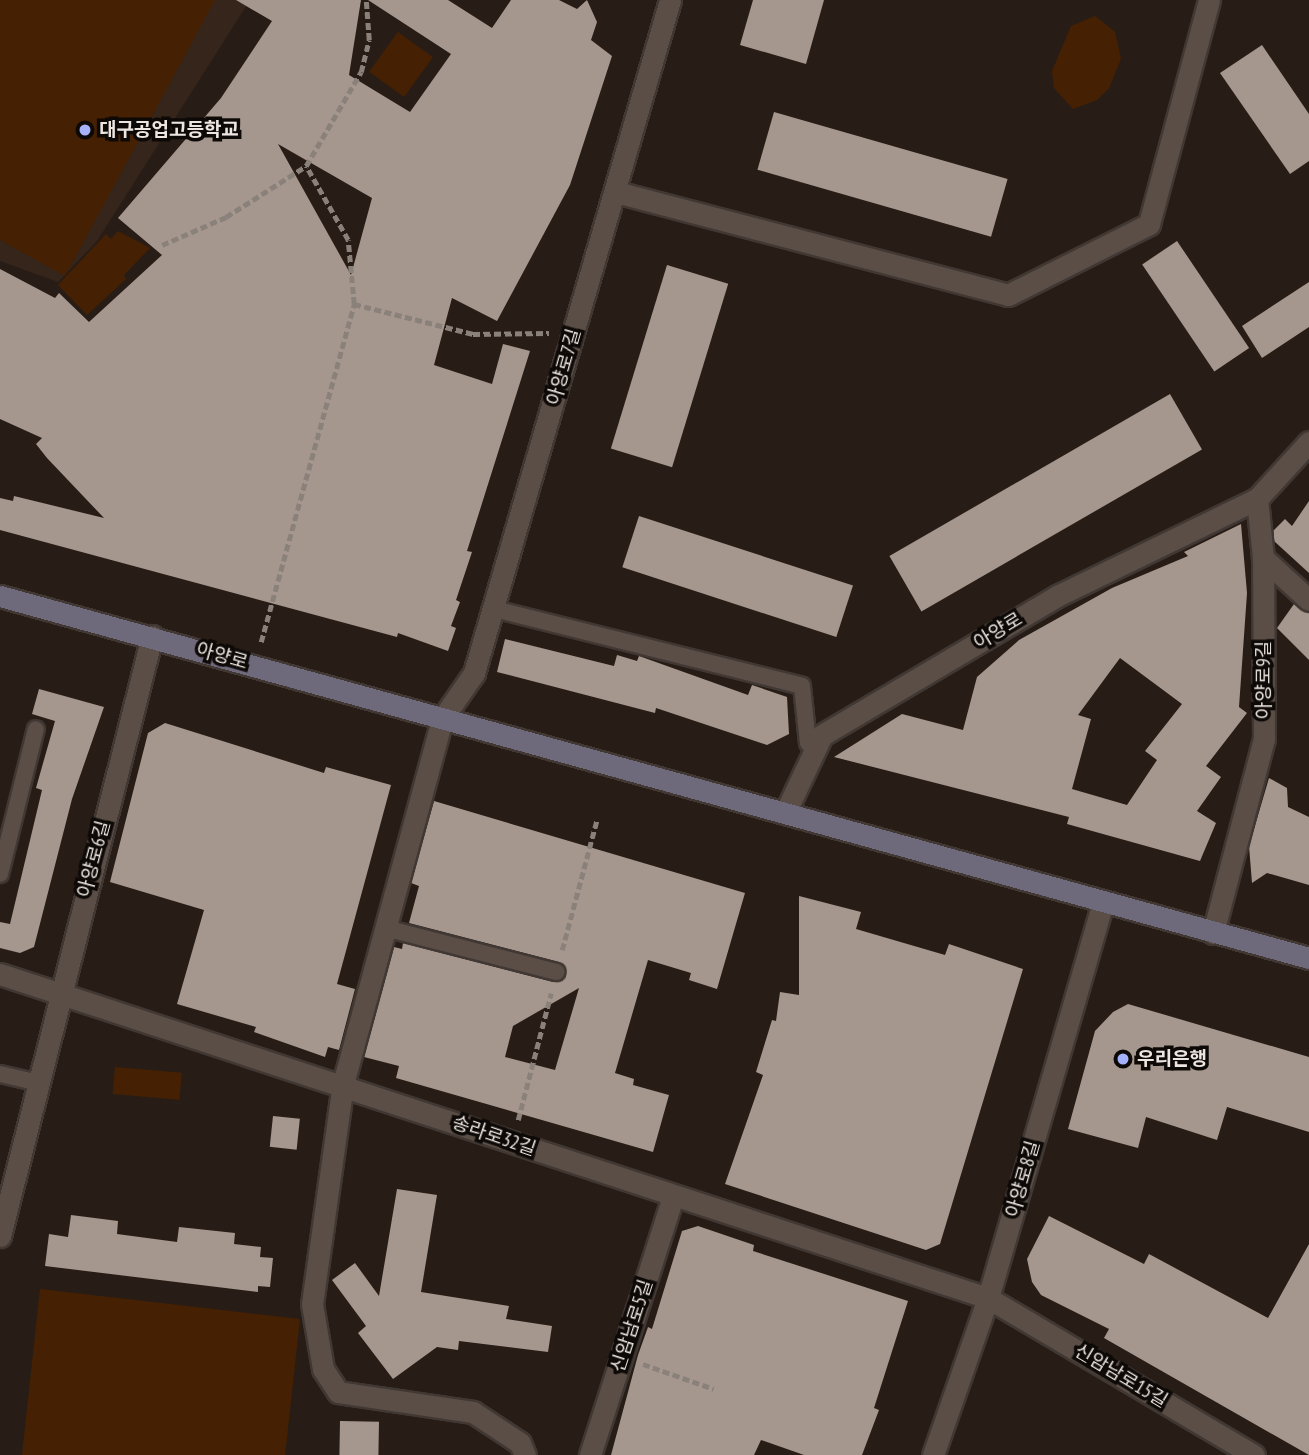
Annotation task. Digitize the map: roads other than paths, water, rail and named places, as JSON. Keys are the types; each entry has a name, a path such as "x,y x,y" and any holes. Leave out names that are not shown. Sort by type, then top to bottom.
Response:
{"main road":[{"name":"아양로","path":"0,596 1309,958"}],"street":[{"path":"616,192 1008,295 1149,224 1209,0"},
{"name":"아양로7길","path":"442,719 474,673 494,609 616,192 664,2"},
{"path":"1257,499 1309,442"},
{"name":"아양로9길","path":"1213,933 1264,738 1263,558 1257,499"},
{"name":"아양로","path":"785,814 822,735 1059,595 1257,499"},
{"path":"1263,558 1309,600"},
{"name":"아양로6길","path":"0,1236 152,636"},
{"path":"442,719 343,1084 312,1304 323,1369 338,1392 473,1412 520,1443 525,1455"},
{"name":"아양로8길","path":"933,1455 988,1298 1103,901"},
{"name":"송라로32길","path":"0,974 60,991 673,1197 988,1298"},
{"name":"신암남로5길","path":"590,1455 673,1197"},
{"name":"신암남로15길","path":"988,1298 1254,1455"}],"lane":[{"path":"494,609 802,686 808,743 816,748"},
{"path":"0,874 36,729"},
{"path":"386,928 556,972"},
{"path":"0,1074 38,1083"}],"place":[{"name":"대구공업고등학교","path":"85,130"},
{"name":"우리은행","path":"1123,1059"}]}
